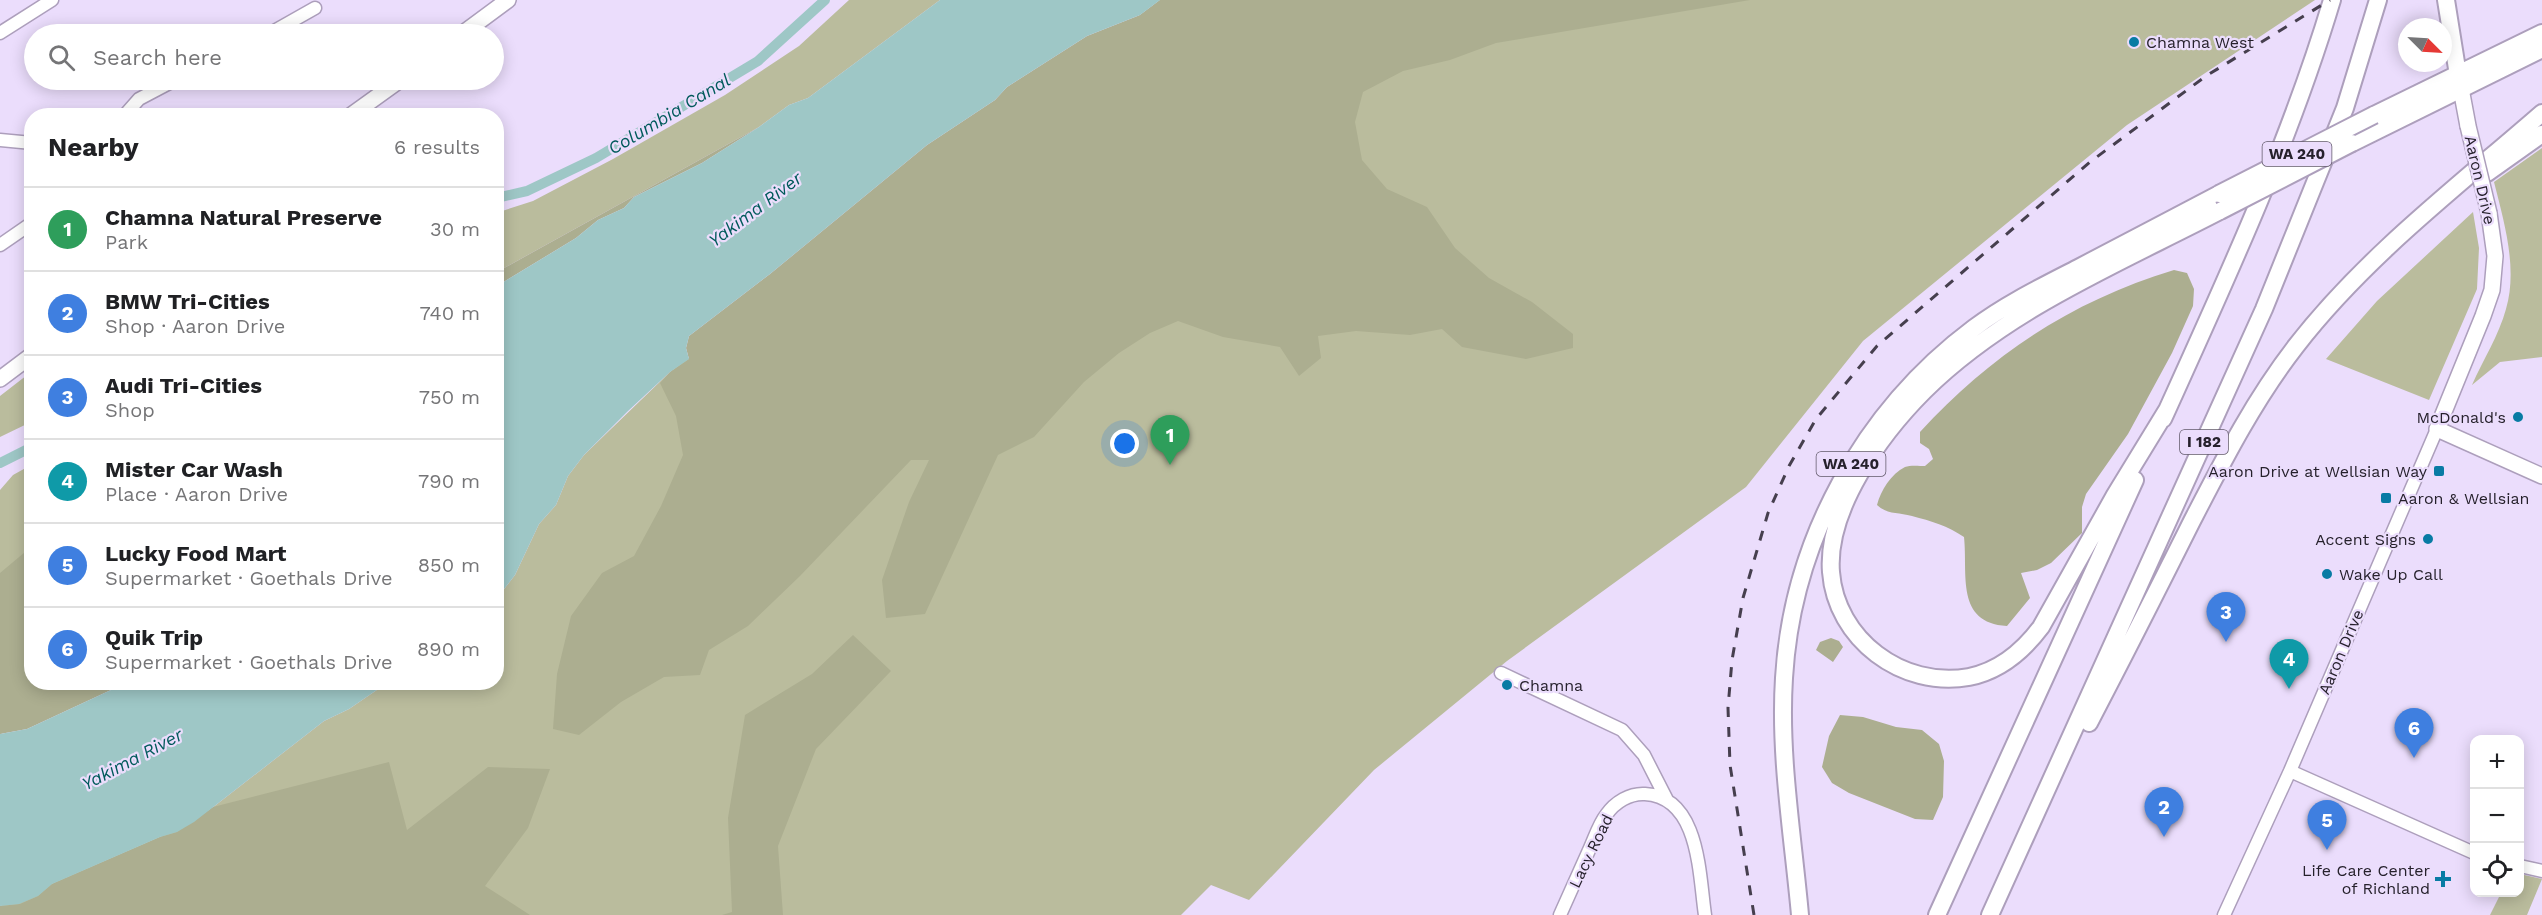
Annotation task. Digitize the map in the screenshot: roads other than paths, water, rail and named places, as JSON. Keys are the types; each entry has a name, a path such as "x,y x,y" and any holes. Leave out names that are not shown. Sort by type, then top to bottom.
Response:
{"highway":[{"name":"I 182","path":"1937,915 2222,291 2313,66 2332,0"},
{"name":"I 182","path":"1990,915 2264,309 2345,108 2378,0"},
{"path":"2446,0 2459,83"},
{"path":"2459,83 2542,33"},
{"path":"2167,410 2115,495 2051,612 2033,638 2009,660 1991,670 1970,676 1934,678 1915,674 1891,663 1865,646 1852,631 1840,611 1830,571 1836,527 1843,507 1872,456 1923,393 1959,359 2012,320 2220,202 2378,121 2459,83 2542,49"},
{"path":"2009,875 2227,454 2260,398 2318,319 2369,265 2542,113"},
{"path":"2420,219 2542,134"},
{"name":"WA 240","path":"1800,915 1784,719 1786,652 1792,610 1801,577 1826,510 1840,482 1888,411 1929,367 1974,328 2032,292 2220,202"}],"main road":[{"path":"476,24 508,0"},
{"name":"Aaron Drive","path":"2437,429 2492,290 2494,256 2489,213 2459,83"},
{"path":"361,108 386,90"},
{"path":"0,379 24,361"},
{"path":"2437,429 2542,476"}],"street":[{"path":"0,33 52,0"},
{"path":"287,24 315,8"},
{"path":"131,108 139,99 156,90"},
{"path":"0,140 24,142"},
{"path":"0,245 24,228"},
{"name":"Aaron Drive","path":"2224,915 2290,771 2437,429"},
{"path":"1502,673 1622,730 1644,755 1666,800 1682,813 1691,830 1705,915"},
{"path":"2290,771 2470,851"},
{"name":"Lacy Road","path":"1560,915 1601,824 1610,810 1632,796 1647,794 1666,800"},
{"path":"2524,867 2542,871"}],"water":[{"name":"Yakima River","path":"940,0 1160,0 1140,15 1087,36 1007,87 995,100 927,145 770,274 689,336 686,348 689,359 670,372 628,411 584,455 568,476 556,505 539,524 515,575 504,589 504,282 576,238 598,220 624,208 634,197 702,163 789,105 808,98"},
{"name":"Yakima River","path":"111,690 377,690 349,709 324,721 194,822 177,832 160,837 52,884 38,896 19,904 0,906 0,734 27,729"}],"waterway":[{"name":"Columbia Canal","path":"504,196 527,191 596,158 758,61 825,0"},
{"name":"Columbia Canal","path":"0,463 24,451"}],"railway":[{"path":"1754,915 1730,765 1728,708 1732,660 1743,598 1768,513 1789,466 1816,419 1877,346 2090,162 2206,76 2330,0"}],"place":[{"name":"Chamna West","path":"2134,42"},
{"name":"McDonald's","path":"2518,417"},
{"name":"Chamna Natural Preserve","path":"1170,465"},
{"name":"Aaron Drive at Wellsian Way","path":"2439,471"},
{"name":"Aaron & Wellsian","path":"2386,498"},
{"name":"Accent Signs","path":"2428,539"},
{"name":"Wake Up Call","path":"2327,574"},
{"name":"Audi Tri-Cities","path":"2226,642"},
{"name":"Chamna","path":"1507,685"},
{"name":"Mister Car Wash","path":"2289,689"},
{"name":"Quik Trip","path":"2414,758"},
{"name":"BMW Tri-Cities","path":"2164,837"},
{"name":"Lucky Food Mart","path":"2327,850"},
{"name":"Life Care Center of Richland","path":"2443,879"}]}
